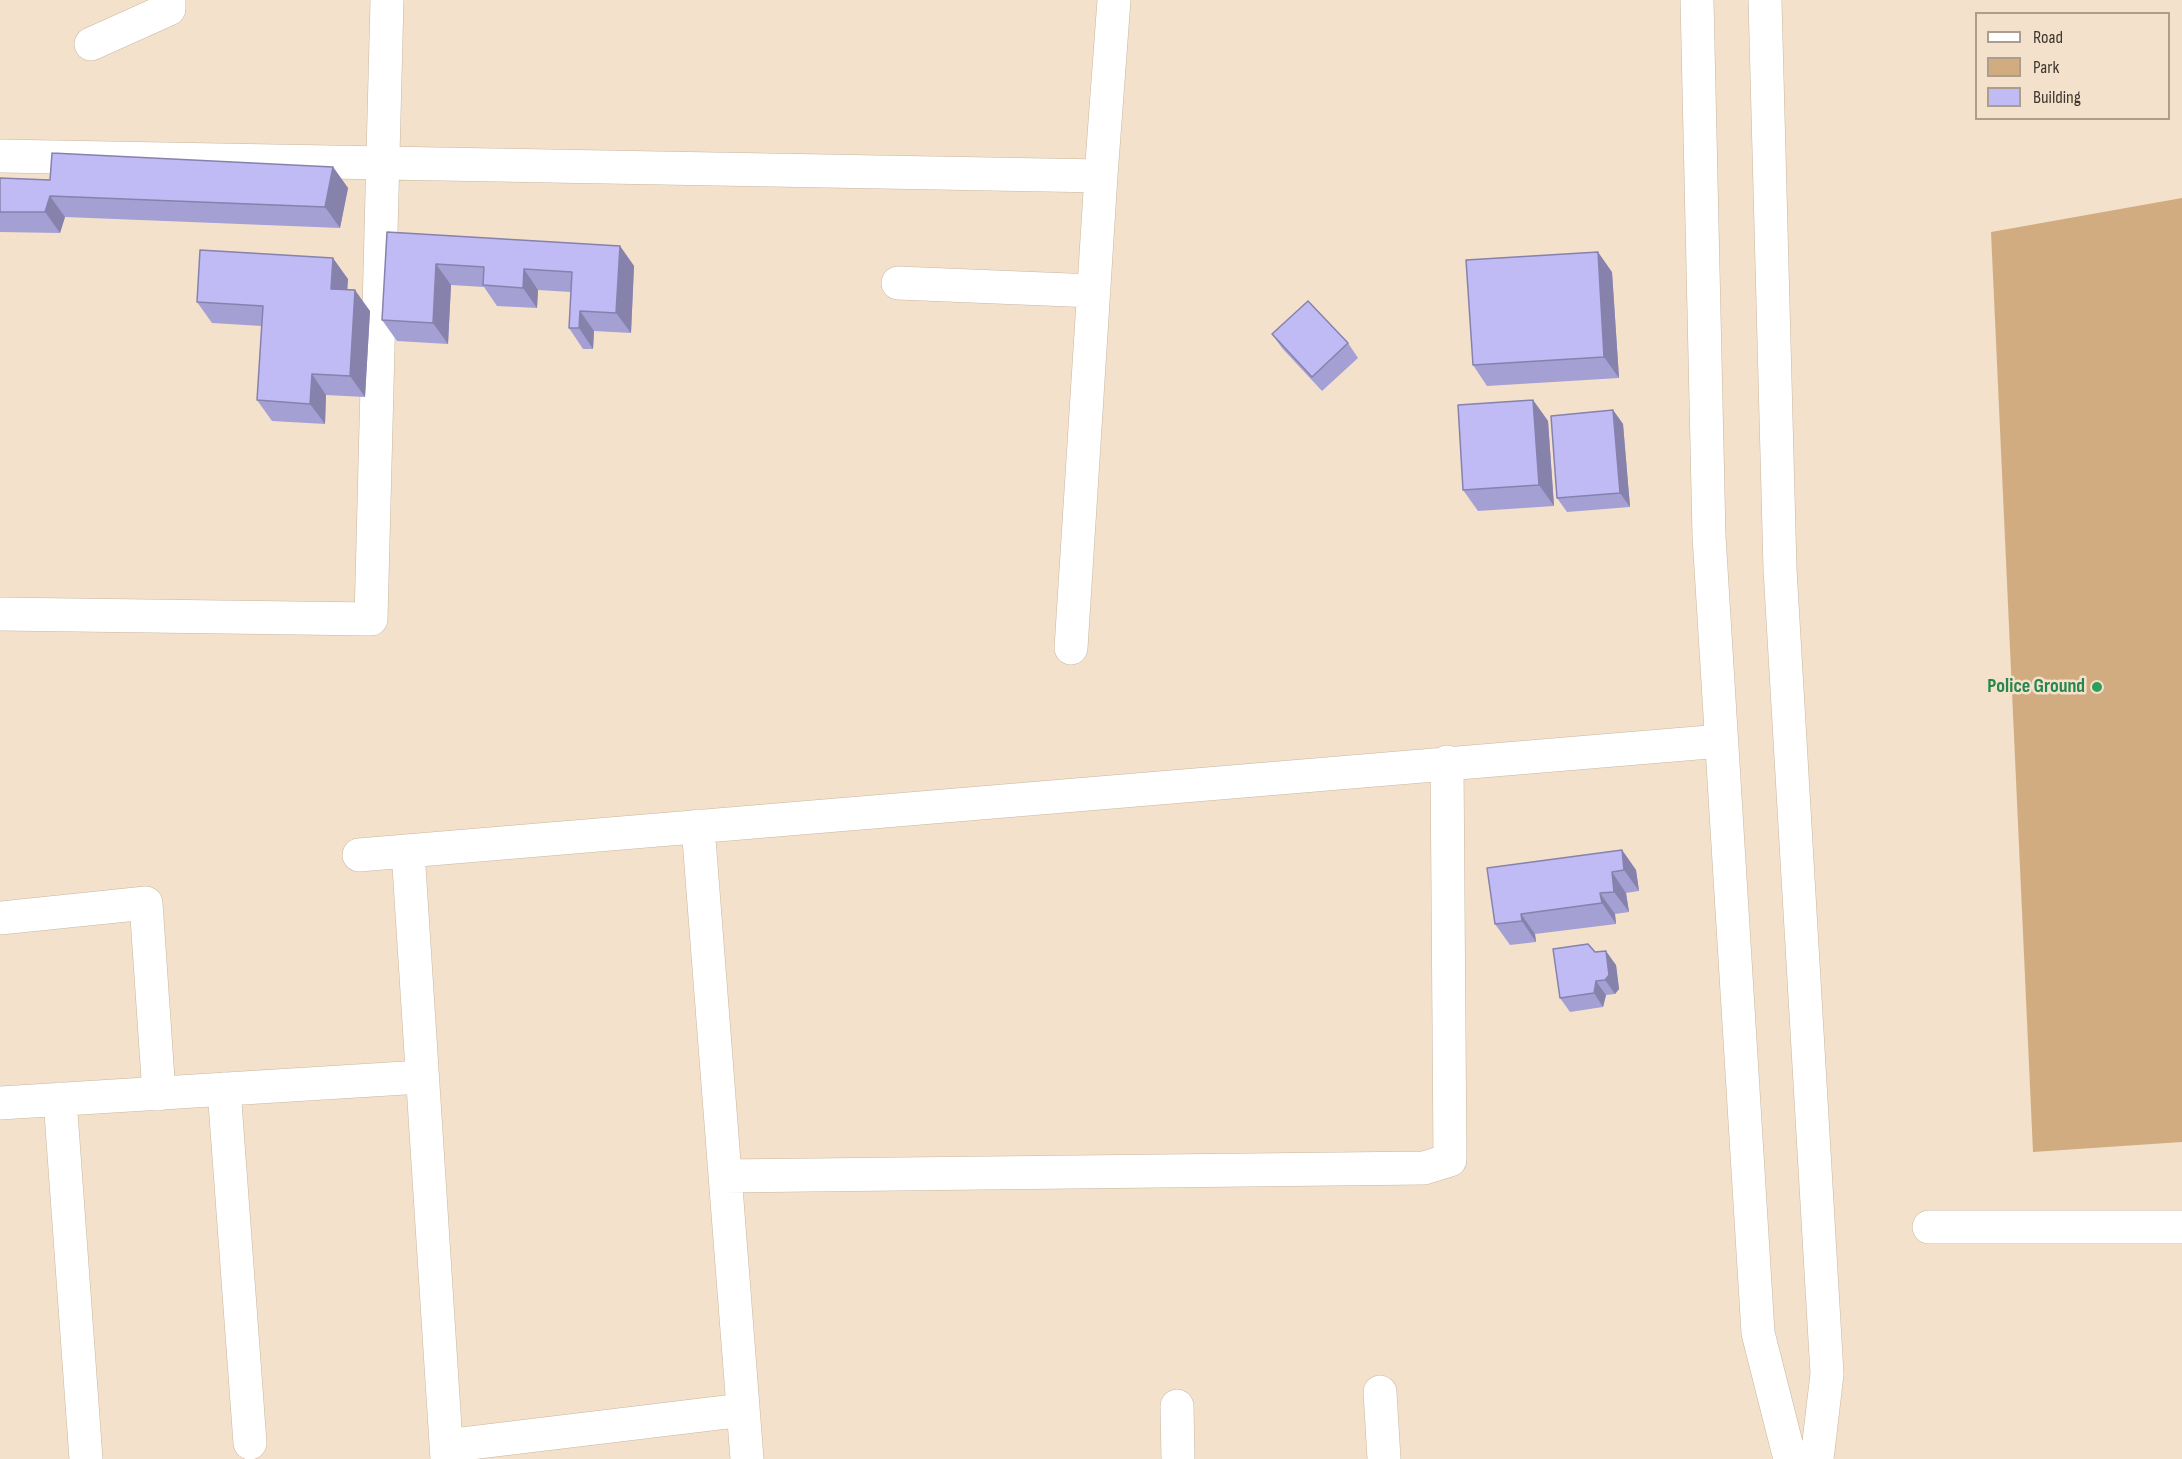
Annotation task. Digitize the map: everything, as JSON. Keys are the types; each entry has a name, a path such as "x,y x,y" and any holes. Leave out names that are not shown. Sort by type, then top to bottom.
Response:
{"main road":[{"path":"91,44 169,9 169,0"},
{"path":"0,614 371,619 387,0"},
{"path":"1071,648 1114,0"},
{"path":"1697,0 1709,536 1758,1333 1790,1459"},
{"path":"1765,0 1780,569 1827,1374 1818,1459"},
{"path":"0,156 1101,176"},
{"path":"898,283 1094,291"},
{"path":"359,855 1447,762 1721,741"},
{"path":"725,1176 1424,1168 1450,1160 1447,762"},
{"path":"698,826 747,1459"},
{"path":"408,851 447,1453 743,1410"},
{"path":"0,918 146,903 159,1095"},
{"path":"0,1103 159,1095 421,1077"},
{"path":"224,1089 250,1443"},
{"path":"60,1099 86,1459"},
{"path":"1929,1227 2182,1227"},
{"path":"1380,1392 1384,1459"},
{"path":"1177,1406 1178,1459"}],"green space":[{"name":"Police Ground","path":"2182,198 2182,1142 2033,1152 1991,232"}],"building":[{"path":"52,153 333,167 325,207 50,196 45,212 0,212 0,178 50,180"},
{"path":"387,232 620,246 616,313 580,311 579,328 569,328 572,272 524,269 523,288 483,285 484,267 436,264 433,323 382,320"},
{"path":"200,250 333,258 331,289 355,290 350,376 312,374 310,404 257,400 263,306 197,302"},
{"path":"1598,252 1604,357 1473,365 1466,260"},
{"path":"1308,301 1348,343 1312,377 1272,334"},
{"path":"1533,400 1539,485 1463,490 1458,405"},
{"path":"1613,410 1620,493 1557,498 1551,416"},
{"path":"1622,850 1624,870 1612,872 1614,892 1600,893 1602,903 1521,914 1522,921 1495,924 1487,868"},
{"path":"1588,944 1595,952 1606,951 1609,975 1605,980 1596,981 1594,993 1560,998 1553,949"}],"place":[{"name":"Police Ground","path":"2097,687"}]}
